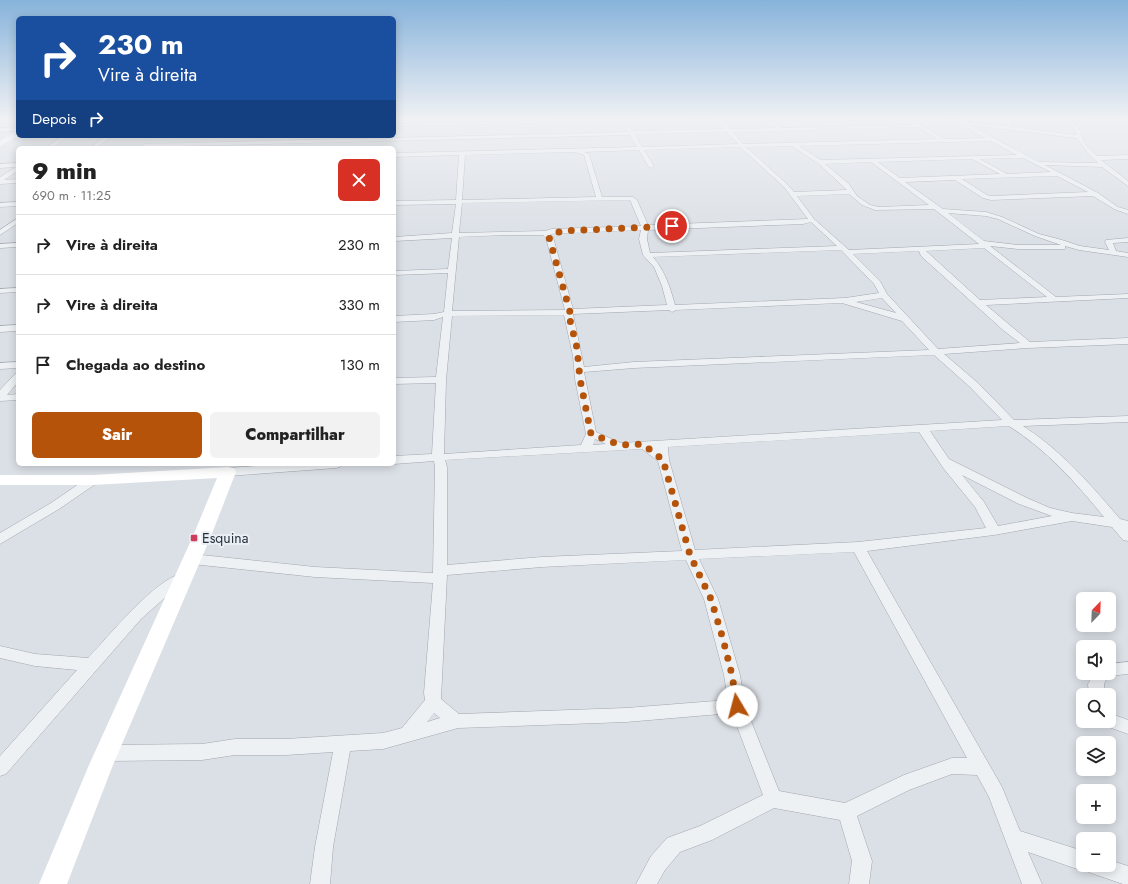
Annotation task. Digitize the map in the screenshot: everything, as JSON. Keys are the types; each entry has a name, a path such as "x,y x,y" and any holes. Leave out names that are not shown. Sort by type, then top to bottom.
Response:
{"street":[{"path":"458,721 450,717 433,702 432,693 440,575 441,467 438,456 441,380 462,159"},
{"path":"588,159 600,198"},
{"path":"647,159 651,166"},
{"path":"757,159 783,183 812,220 877,282 884,295 904,319 936,352 974,385 1011,423 1040,442 1122,524 1128,537"},
{"path":"817,159 848,186 851,192 860,201 874,208 938,209 980,213 992,216 1037,235 1079,248"},
{"path":"820,162 899,159"},
{"path":"923,159 944,159"},
{"path":"976,159 1005,175"},
{"path":"1030,159 1096,194 1116,208 1128,212"},
{"path":"1098,159 1128,184"},
{"path":"873,161 984,244 1054,299"},
{"path":"1036,163 1104,165"},
{"path":"0,166 16,167"},
{"path":"0,181 16,169"},
{"path":"899,180 1059,174"},
{"path":"956,178 985,197 991,198 1096,194"},
{"path":"0,181 16,181"},
{"path":"792,194 851,192"},
{"path":"396,204 600,198 627,198 634,200 645,227 643,239 647,255 657,266 666,286 672,309"},
{"path":"0,205 16,204"},
{"path":"396,239 482,233 547,235 561,231 803,222 812,220"},
{"path":"0,233 16,222"},
{"path":"547,235 569,312 575,340 591,434 586,448"},
{"path":"1113,252 1108,242 1128,240"},
{"path":"647,255 922,249 984,244 1018,247 1079,248 1128,255"},
{"path":"0,246 16,245"},
{"path":"922,249 924,254 1006,328 1028,345"},
{"path":"396,273 451,271"},
{"path":"0,291 16,290"},
{"path":"396,319 434,317 447,314 672,309 842,300 884,295"},
{"path":"979,303 1128,296"},
{"path":"842,300 904,319"},
{"path":"0,329 16,328"},
{"path":"579,370 657,364 936,352 1028,345 1128,341"},
{"path":"1116,342 1128,351"},
{"path":"0,366 16,366"},
{"path":"0,397 16,378"},
{"path":"396,381 441,380"},
{"path":"0,397 16,397"},
{"path":"396,460 620,445 1011,423 1128,420"},
{"path":"923,429 945,462 980,505 994,531"},
{"path":"591,434 620,445"},
{"path":"662,443 663,460 690,555 713,606 732,675 737,706 773,799"},
{"path":"643,444 663,460"},
{"path":"945,462 1023,501 1047,510 1072,517 1122,524"},
{"path":"0,480 93,480 300,466"},
{"path":"53,884 106,753 188,567 227,470"},
{"path":"0,540 55,506 93,480"},
{"path":"0,768 136,615 188,567 242,566 354,576 440,575 542,562 858,547 994,531 1072,517"},
{"path":"858,547 996,793 1032,884"},
{"path":"0,652 35,660 91,665"},
{"path":"1116,669 1128,668"},
{"path":"408,734 433,702"},
{"path":"106,753 202,752 235,747 343,744 383,741 458,721 626,715 737,706"},
{"path":"1116,723 1128,727"},
{"path":"320,884 324,847 343,744"},
{"path":"646,884 658,863 674,845 705,833 773,799 846,812 904,783 952,766 982,767"},
{"path":"846,812 860,850 862,862 860,884"},
{"path":"1013,838 1076,859"},
{"path":"1116,872 1128,876"}],"place":[{"name":"Esquina","path":"194,538"}],"route":[{"path":"672,226 561,231 553,233 549,237 555,261 564,285 570,312 568,312 577,348 580,379 591,434 620,445 643,444 663,460 690,555 711,599 732,675 737,706"}]}
